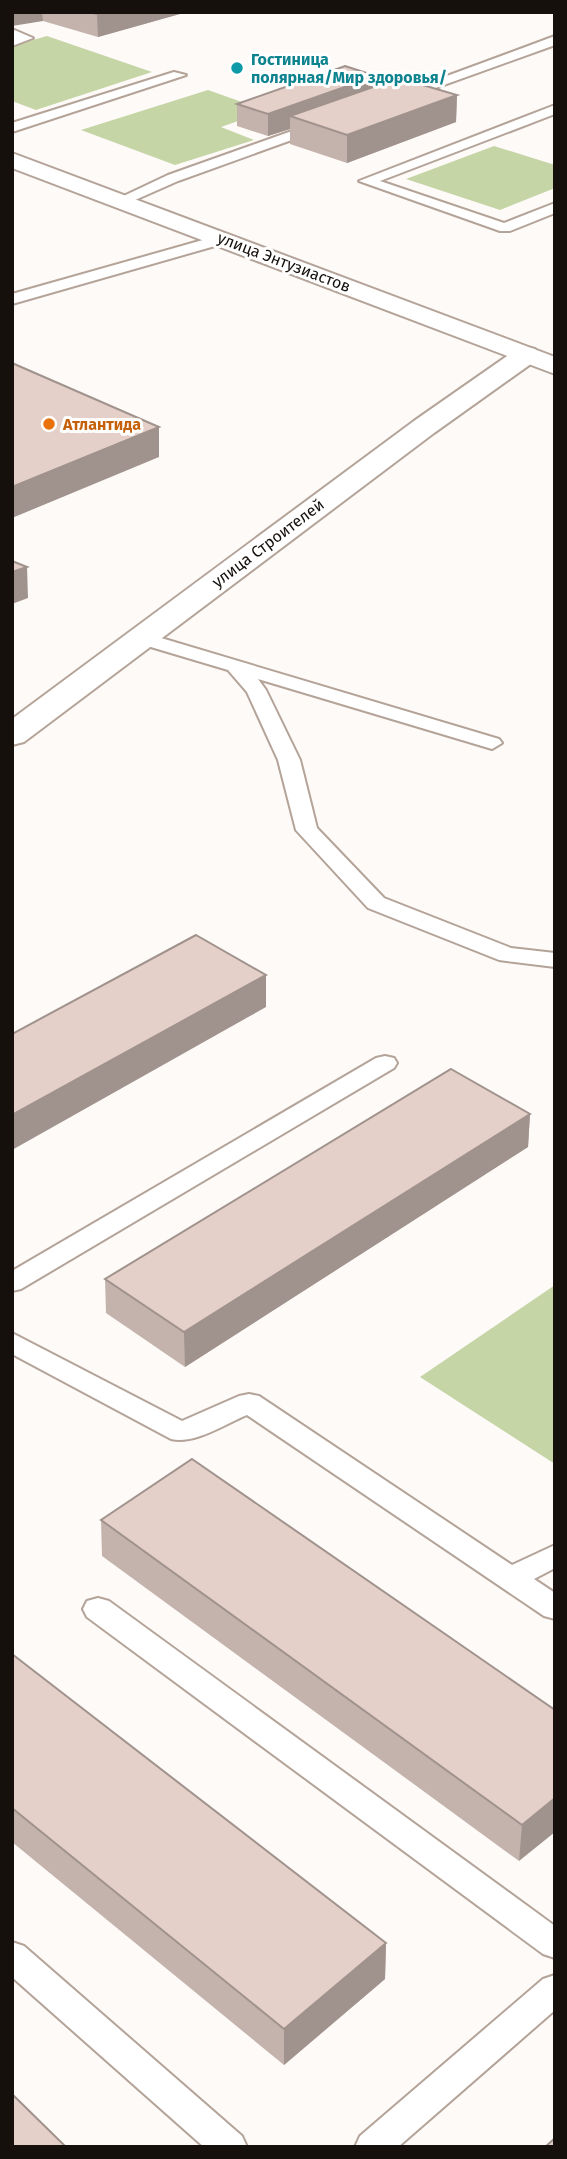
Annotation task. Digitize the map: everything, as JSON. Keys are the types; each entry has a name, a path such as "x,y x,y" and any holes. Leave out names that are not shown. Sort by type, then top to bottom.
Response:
{"street":[{"name":"улица Энтузиастов","path":"12,160 555,366"},
{"name":"улица Строителей","path":"12,735 433,420 526,355 555,343"}],"lane":[{"path":"12,33 26,38 12,42"},
{"path":"380,104 555,40"},
{"path":"535,48 555,53"},
{"path":"12,128 179,75"},
{"path":"555,109 366,181 505,228 555,207"},
{"path":"121,201 173,178 341,118"},
{"path":"12,299 224,239"},
{"path":"141,638 492,743"},
{"path":"235,666 257,690 289,760 307,830 376,903 507,955 555,960"},
{"path":"12,1283 385,1063"},
{"path":"12,1342 181,1432 248,1403 555,1608"},
{"path":"511,1579 555,1555"},
{"path":"97,1609 555,1944"},
{"path":"12,1956 229,2147"},
{"path":"373,2147 555,1989"}],"green space":[{"path":"47,36 152,72 36,110 12,101 12,46"},
{"path":"208,90 267,111 221,127 254,140 175,165 81,130"},
{"path":"494,146 555,165 555,188 500,210 406,179"},
{"path":"555,1285 555,1464 420,1377"}],"building":[{"path":"345,66 376,76 268,114 237,104"},
{"path":"399,78 457,95 347,135 290,116"},
{"path":"12,363 159,427 12,487"},
{"path":"12,561 27,567 12,572"},
{"path":"196,935 266,975 12,1115 12,1034"},
{"path":"451,1069 530,1114 184,1332 105,1279"},
{"path":"192,1459 555,1710 555,1798 522,1825 101,1520"},
{"path":"12,1654 386,1943 284,2029 12,1808"},
{"path":"12,2094 66,2147 12,2147"},
{"path":"555,2138 555,2147 545,2147"}],"place":[{"name":"Гостиница полярная/Мир здоровья/","path":"237,68"},
{"name":"Атлантида","path":"49,424"}]}
